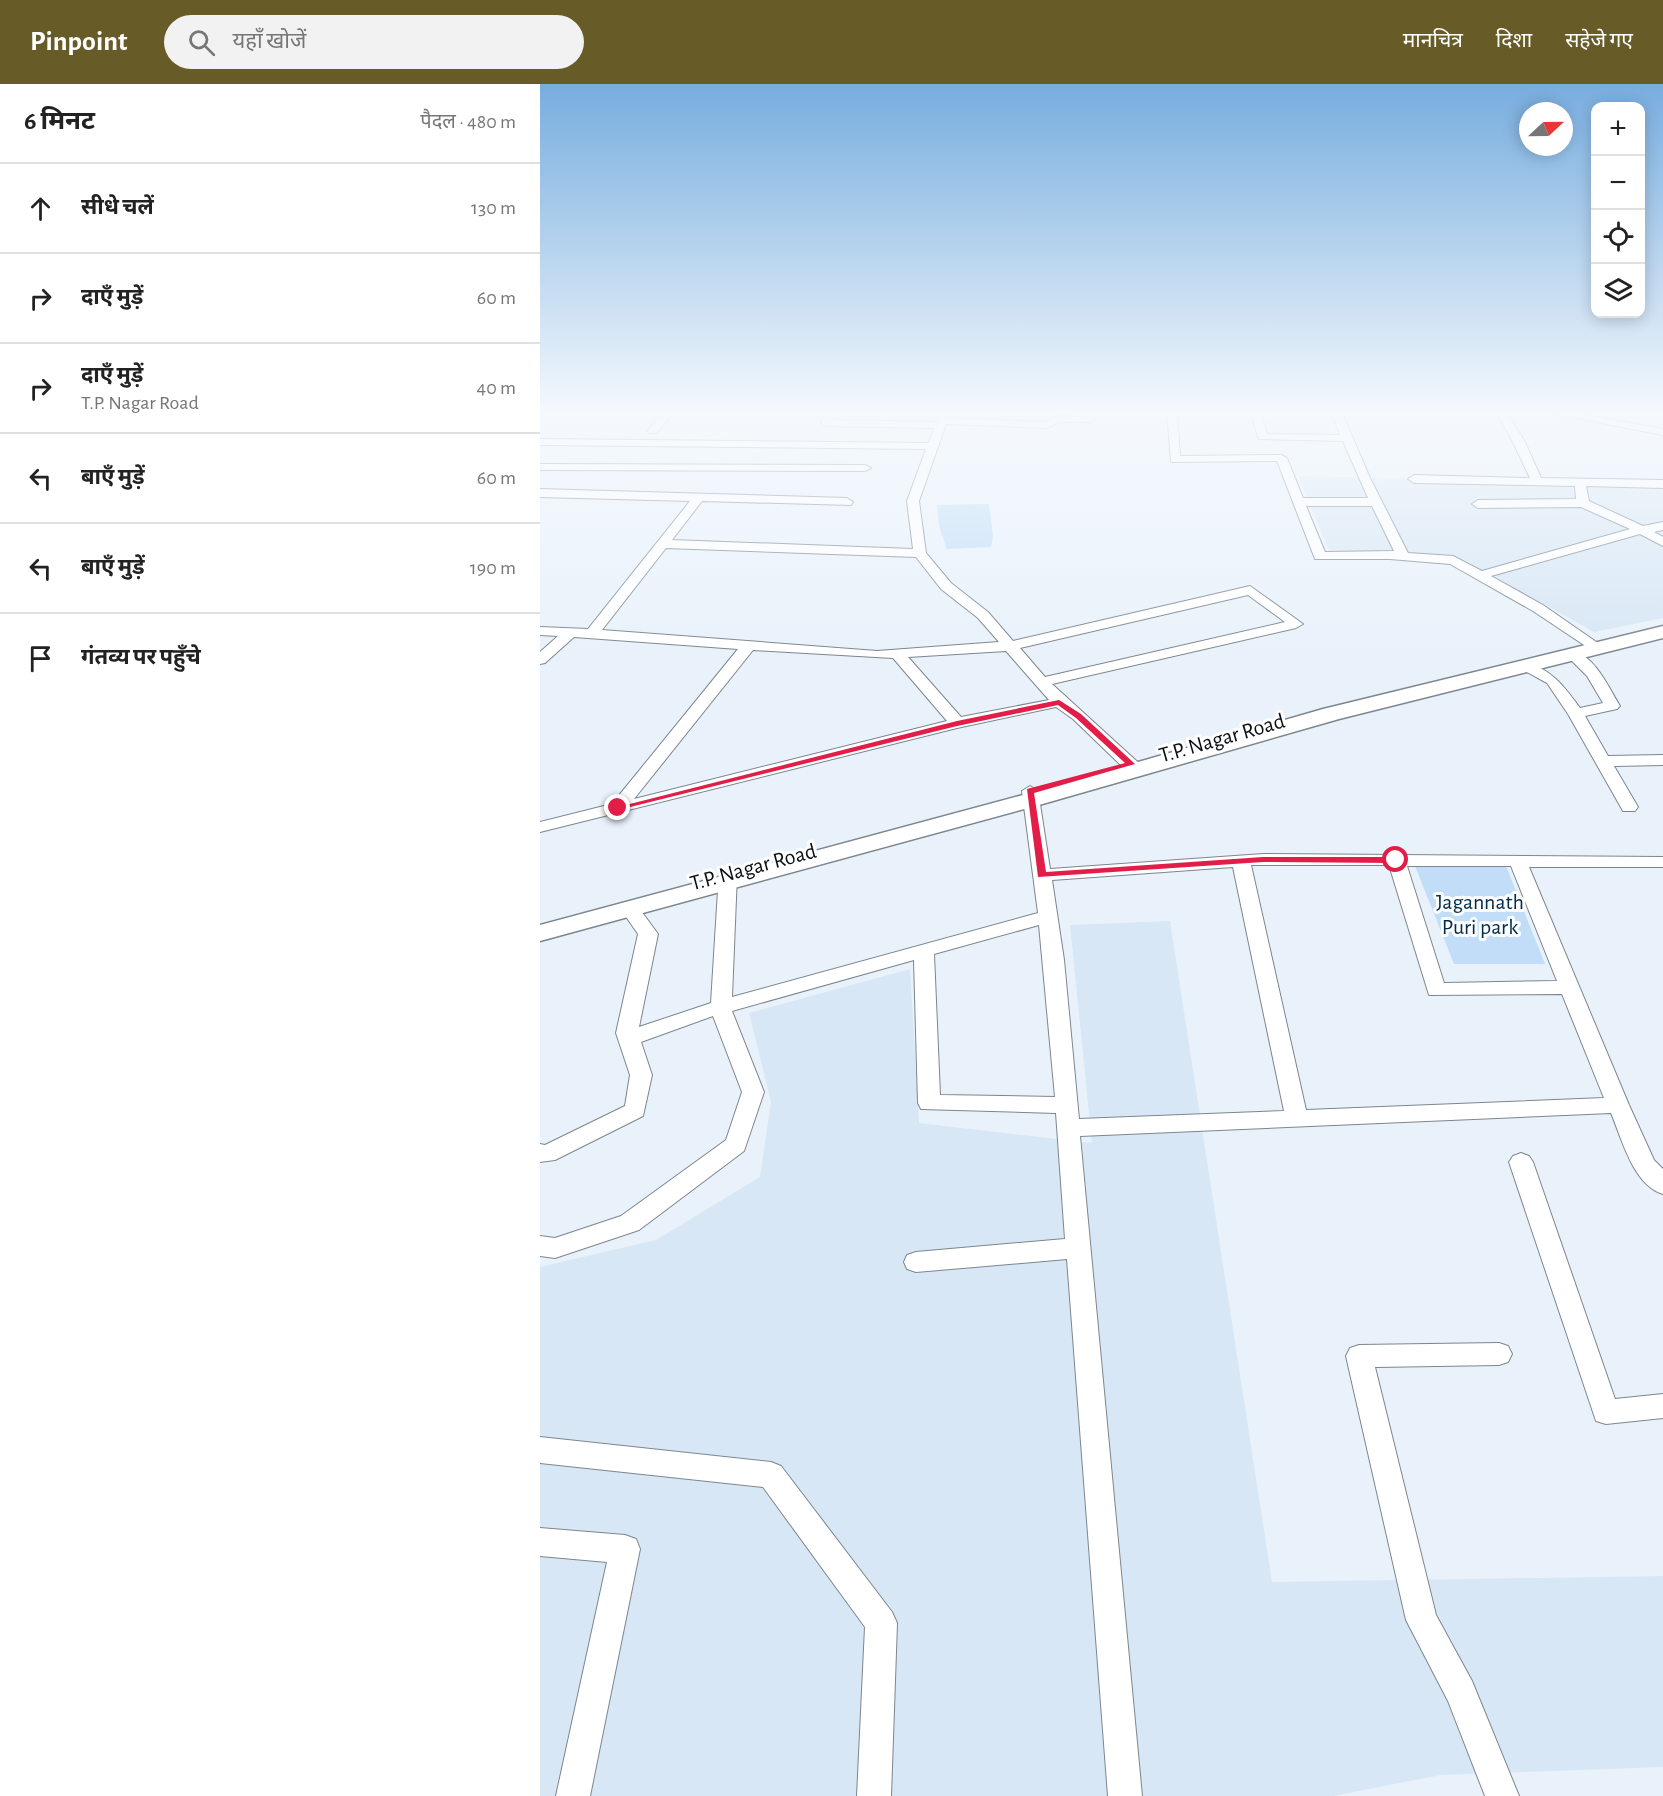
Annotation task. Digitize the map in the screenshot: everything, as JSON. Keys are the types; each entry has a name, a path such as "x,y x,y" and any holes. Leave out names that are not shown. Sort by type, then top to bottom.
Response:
{"main road":[{"name":"T.P. Nagar Road","path":"1134,767 1299,716 1587,649 1663,627"},
{"path":"540,933 728,877 1331,714 1663,632"},
{"name":"T.P. Nagar Road","path":"540,925 728,877"}],"street":[{"path":"916,491 913,501 920,553 946,586 983,615 1059,702 1079,716 1134,767"},
{"path":"1294,491 1320,556 1403,556 1453,560 1538,608 1587,649 1593,674 1612,706 1576,713"},
{"path":"1371,491 1403,556"},
{"path":"1581,491 1583,503"},
{"path":"540,493 847,502"},
{"path":"592,634 698,499"},
{"path":"1299,502 1376,502"},
{"path":"1478,504 1583,503 1663,542"},
{"path":"1481,576 1663,526"},
{"path":"664,544 920,553"},
{"path":"540,631 877,655 897,654 1010,646 1250,590 1296,624 1042,682"},
{"path":"540,660 570,633"},
{"path":"618,808 749,645"},
{"path":"897,654 957,723"},
{"path":"1523,666 1552,680 1576,713 1629,807"},
{"path":"540,827 957,723 1059,702"},
{"path":"1603,761 1663,759"},
{"path":"1030,795 1048,916 1125,1796"},
{"path":"1396,860 1436,990 1570,987"},
{"path":"1042,875 1241,861 1663,862"},
{"path":"1241,861 1297,1118"},
{"path":"1518,861 1618,1105 1645,1165 1663,1185"},
{"path":"540,1246 555,1248 630,1223 736,1145 753,1092 721,1009 728,877"},
{"path":"540,1153 547,1154 635,1110 641,1075 627,1033 648,934 629,908"},
{"path":"629,1039 679,1019 1048,916"},
{"path":"924,952 929,1103 1067,1117 1297,1118 1618,1105"},
{"path":"1521,1162 1606,1412 1663,1406"},
{"path":"916,1262 1078,1248"},
{"path":"1499,1354 1359,1356 1422,1620 1461,1692 1502,1796"},
{"path":"540,1450 771,1475 881,1623 874,1796"},
{"path":"540,1542 625,1549 573,1796"}],"shaded area":[{"path":"1304,491 1663,491 1663,618 1594,632 1461,558 1329,550"},
{"path":"1170,921 1272,1582 1663,1576 1663,1767 1441,1775 1333,1796 540,1796 540,1267 656,1240 760,1177 771,1102 749,1013 910,969 919,1123 1092,1143 1070,925"}],"green space":[{"path":"989,504 993,536 991,547 947,549 939,526 937,505"},
{"name":"Jagannath Puri park","path":"1415,866 1506,866 1545,964 1454,964"}],"route":[{"path":"618,808 957,723 1059,702 1079,716 1131,764 1030,791 1042,875 1263,860 1396,860"}]}
